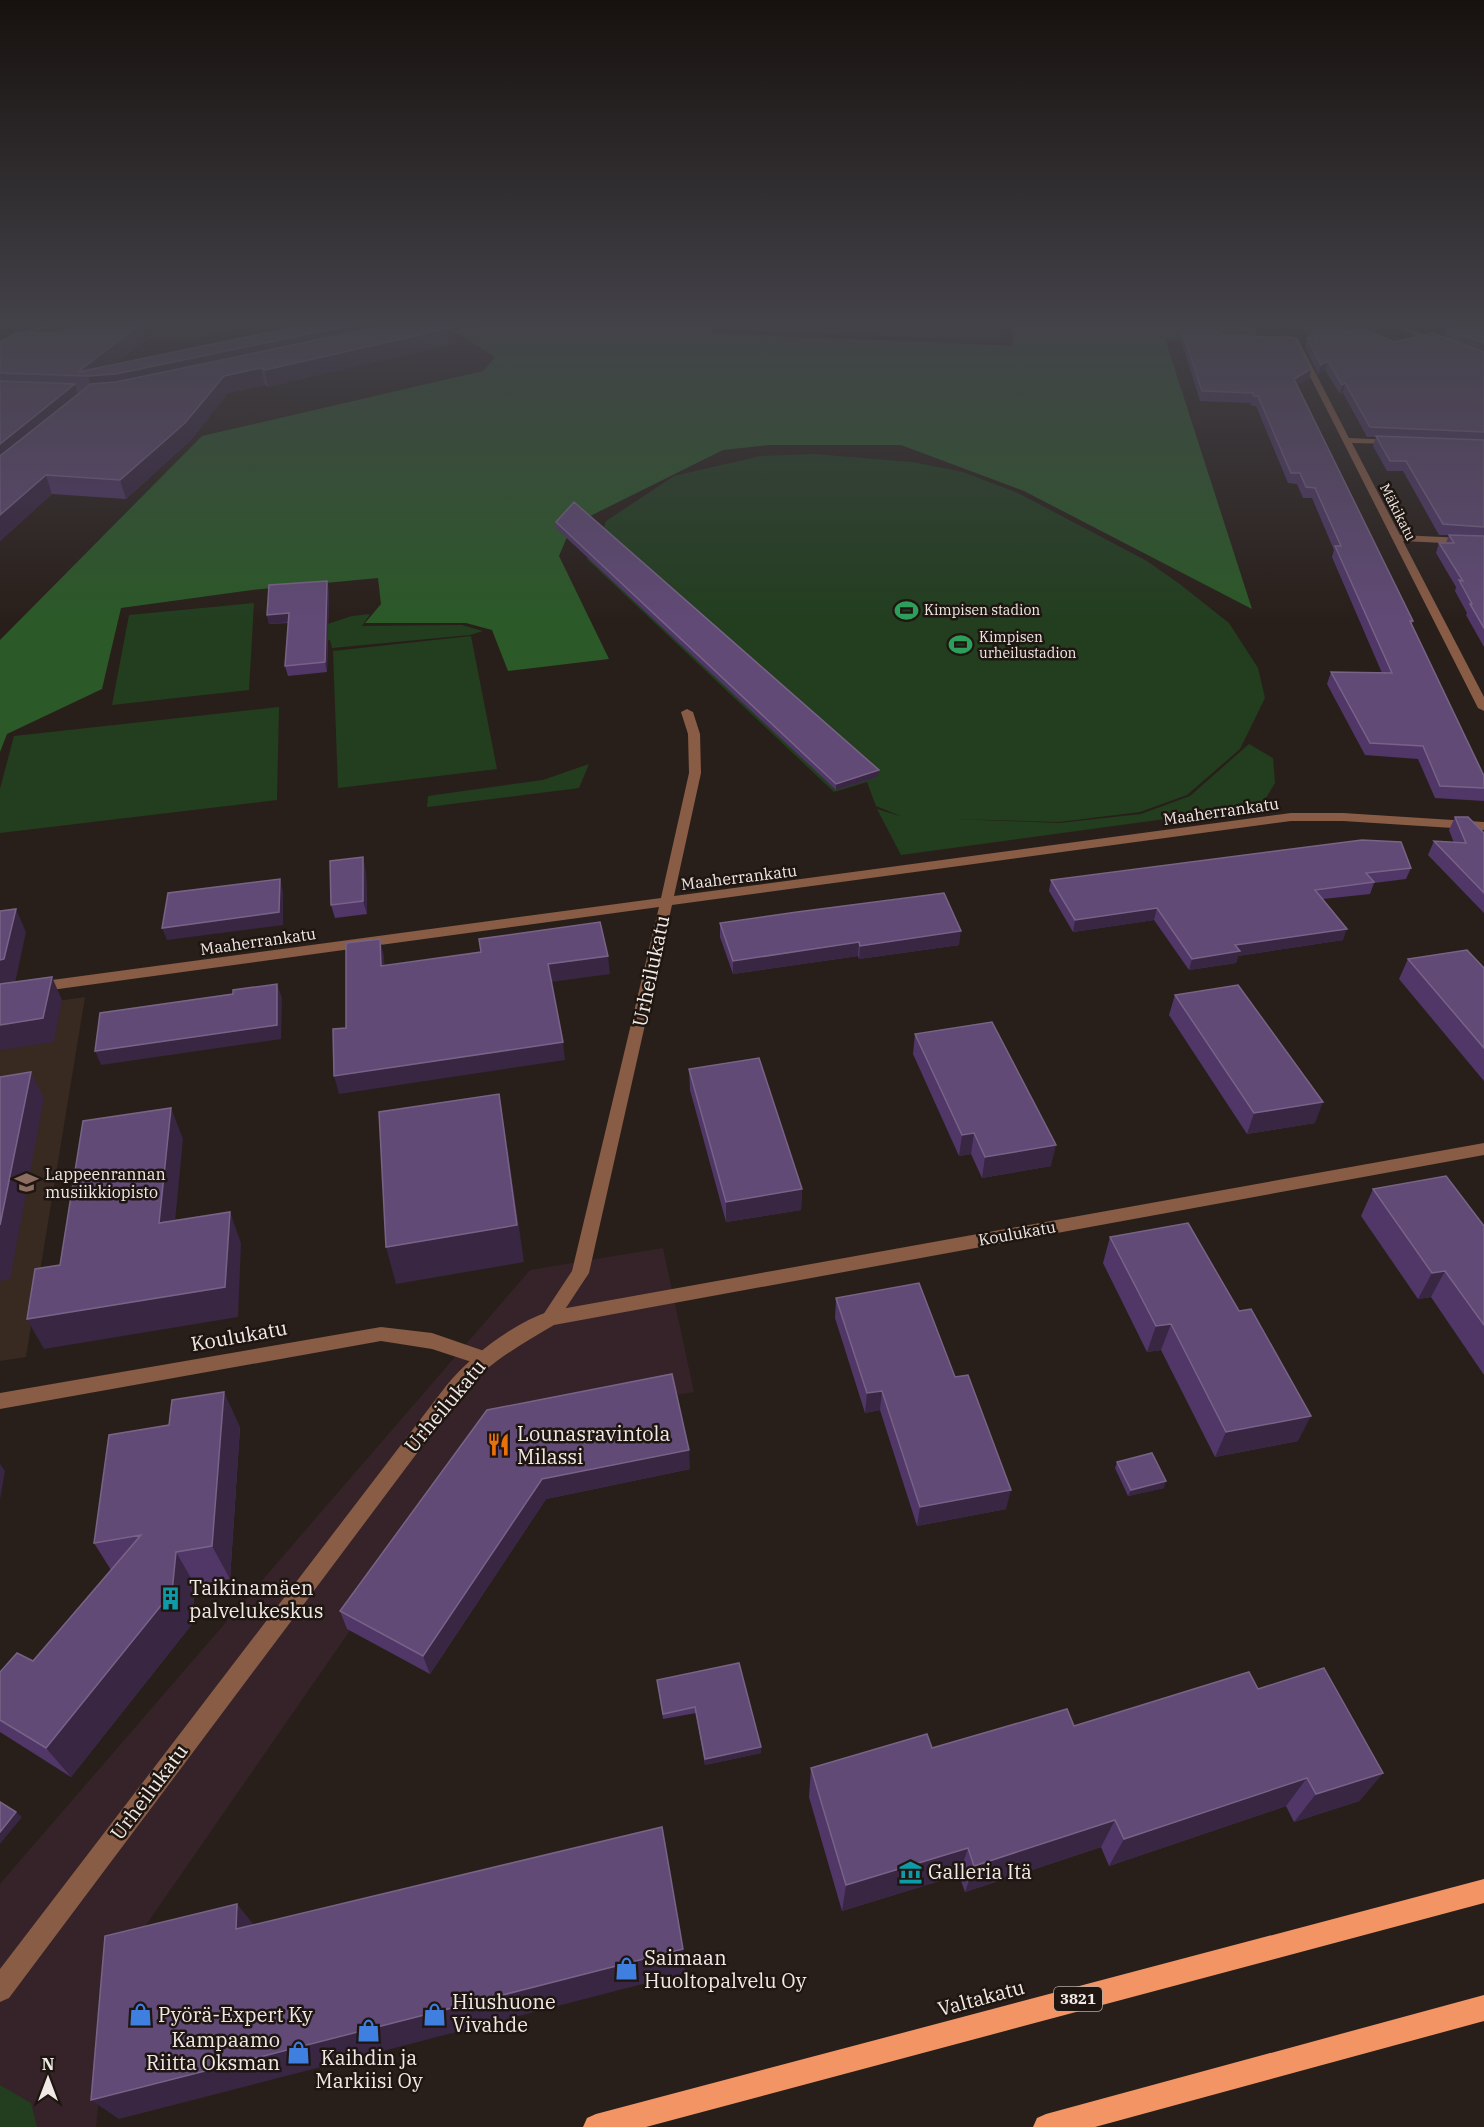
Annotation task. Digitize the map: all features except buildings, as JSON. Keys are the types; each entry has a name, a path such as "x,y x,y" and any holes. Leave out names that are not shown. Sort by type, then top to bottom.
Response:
{"main road":[{"name":"Valtakatu","path":"597,2127 1484,1891"},
{"path":"1046,2127 1484,2008"}],"street":[{"name":"Mäkikatu","path":"1337,422 1482,702"},
{"path":"1346,440 1403,442"},
{"path":"1396,538 1484,542"},
{"name":"Urheilukatu","path":"0,1989 416,1439 467,1375 484,1358 550,1318 580,1273 632,1058 695,773 694,734 687,712"},
{"name":"Maaherrankatu","path":"0,992 1291,817 1343,817 1484,826"},
{"name":"Koulukatu","path":"550,1318 1484,1149"},
{"name":"Koulukatu","path":"0,1401 381,1334 432,1341 484,1358"}],"shaded area":[{"name":"Lappeenrannan musiikkiopisto","path":"85,997 26,1357 0,1361 0,1009"},
{"path":"663,1248 694,1392 491,1427 112,1974 96,2127 0,2127 0,1884 530,1270"}],"green space":[{"path":"261,422 1192,422 1252,609 1024,491 901,445 769,445 723,450 572,525 559,556 609,659 508,671 492,630 466,623 365,623 381,604 378,578 252,590 121,608 102,689 7,734 0,752 0,640 202,436"},
{"name":"Kimpisen urheilustadion","path":"814,454 913,462 963,472 1018,493 1147,561 1181,585 1229,623 1258,668 1265,698 1240,749 1187,795 1140,812 1059,822 954,819 1059,823 1141,814 1190,796 1249,744 1273,758 1275,783 1261,806 901,855 877,809 903,817 876,806 867,782 834,792 587,559 596,549 606,521 674,476 760,456"},
{"path":"254,603 249,690 112,705 129,615"},
{"path":"370,614 362,626 462,625 483,631 470,635 332,648 330,640 289,645 297,634 352,616"},
{"path":"471,636 497,769 338,788 333,651"},
{"path":"279,707 277,800 0,833 0,789 14,736"},
{"path":"589,764 579,788 427,807 428,796 543,780"},
{"path":"0,2085 31,2103 37,2127 0,2127"}],"place":[{"name":"Kimpisen stadion","path":"906,610"},
{"name":"Kimpisen urheilustadion","path":"961,645"},
{"name":"Lappeenrannan musiikkiopisto","path":"27,1183"},
{"name":"Lounasravintola Milassi","path":"499,1445"},
{"name":"Taikinamäen palvelukeskus","path":"171,1599"},
{"name":"Galleria Itä","path":"910,1872"},
{"name":"Saimaan Huoltopalvelu Oy","path":"626,1969"},
{"name":"Hiushuone Vivahde","path":"434,2014"},
{"name":"Pyörä-Expert Ky","path":"140,2015"},
{"name":"Kaihdin ja Markiisi Oy","path":"369,2031"},
{"name":"Kampaamo Riitta Oksman","path":"298,2052"}]}
